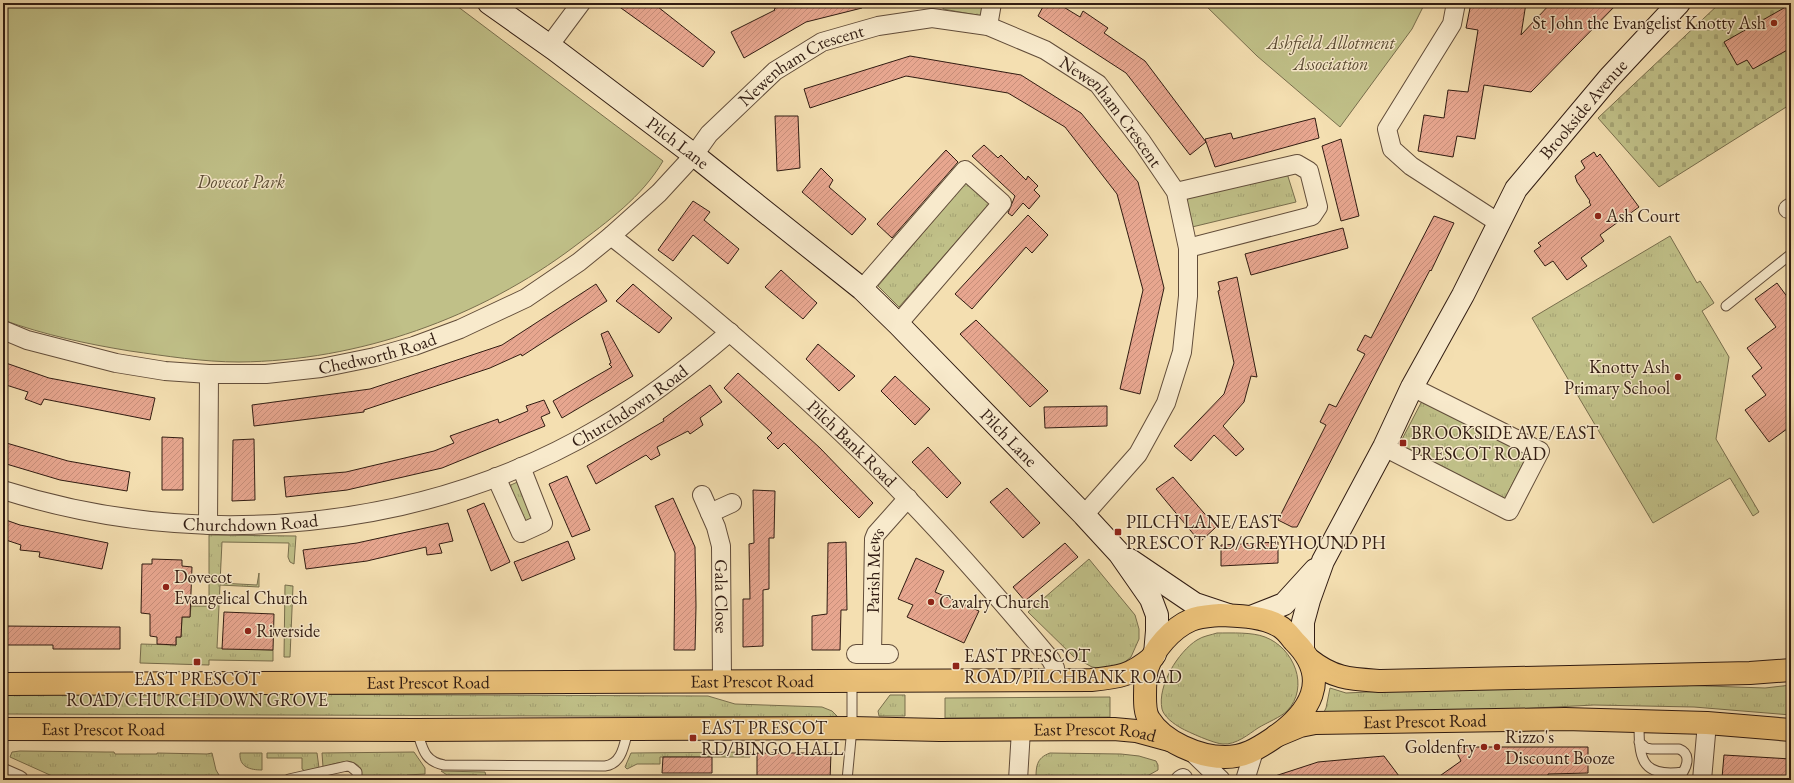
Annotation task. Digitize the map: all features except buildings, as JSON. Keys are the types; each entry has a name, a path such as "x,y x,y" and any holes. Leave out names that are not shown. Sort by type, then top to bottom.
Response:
{"highway":[{"path":"1179,744 1149,719 1145,704 1147,669 1161,645 1183,624 1192,619 1203,617 1241,616 1280,626 1306,655 1324,671 1339,677 1381,681 1750,673 1791,670"},
{"path":"1254,751 1292,724 1304,711 1312,698 1314,681 1306,655"},
{"name":"East Prescot Road","path":"3,684 1056,681 1091,680 1125,675 1137,670 1154,656"},
{"name":"East Prescot Road","path":"1276,736 1300,726 1315,723 1564,719 1706,723 1791,730"},
{"name":"East Prescot Road","path":"3,729 1114,729 1136,731 1179,744 1209,756 1226,757 1242,755 1254,751"}],"street":[{"name":"Pilch Lane","path":"489,3 694,155 862,289 898,324 1084,515 1119,553 1151,599 1157,615 1154,656"},
{"path":"549,46 581,3"},
{"path":"988,26 992,3"},
{"path":"1456,3 1452,24 1387,129 1392,149 1411,166 1499,223"},
{"name":"Brookside Avenue","path":"1306,655 1303,622 1308,600 1322,561 1384,447 1412,387 1516,190 1609,78 1679,3"},
{"name":"Newenham Crescent","path":"694,155 709,134 775,71 822,42 933,10 988,26 1045,50 1098,84 1142,142 1176,192 1188,248 1188,296 1182,352 1166,403 1138,454 1084,515"},
{"name":"Chedworth Road","path":"3,330 27,340 116,363 164,371 209,374 266,374 321,368 375,357 436,339 486,318 526,298 579,262 611,236 659,193 694,155"},
{"path":"1176,192 1296,164 1309,171 1318,207 1312,216 1188,248"},
{"path":"862,289 965,170 1002,203 898,324"},
{"name":"Pilch Bank Road","path":"611,236 730,332 800,394 908,498 1005,604 1051,660 1055,668 1056,681"},
{"name":"Churchdown Road","path":"3,490 80,511 173,523 208,525 277,524 356,515 430,499 521,467 600,428 640,403 693,364 730,332"},
{"path":"208,525 209,374"},
{"path":"1384,447 1509,511 1540,451 1412,387"},
{"path":"496,477 521,533 543,523 521,467"},
{"name":"Gala Close","path":"702,495 716,527 721,546 722,681"},
{"name":"Parish Mews","path":"872,654 874,539 876,534 908,498"},
{"path":"710,513 732,503"},
{"name":"Pilch Lane","path":"1119,553 1195,604 1241,616"},
{"name":"Brookside Avenue","path":"1241,616 1284,604 1322,561"},
{"path":"1702,780 1706,723"},
{"name":"East Prescot Road","path":"1018,780 1021,730"},
{"path":"1179,744 1221,780"},
{"path":"1245,780 1254,751"},
{"path":"3,773 19,780"}],"lane":[{"path":"1726,306 1791,254"},
{"path":"847,780 852,728 852,681"},
{"path":"1639,721 1639,742 1643,761 1653,771 1672,774 1683,772 1686,767 1686,754 1683,750 1646,748 1639,742"},
{"path":"417,730 426,756 436,763 444,765 605,766 612,765 618,759 628,730"},
{"path":"289,779 347,766 351,767 357,772 357,780"}],"green space":[{"name":"Dovecot Park","path":"3,3 453,3 663,161 645,186 623,208 587,237 538,272 459,314 416,331 373,344 329,354 284,360 239,362 198,360 157,355 82,342 3,320"},
{"path":"944,3 984,3 982,16 943,9"},
{"name":"Ashfield Allotment Association","path":"1203,3 1425,3 1412,29 1340,127 1257,56"},
{"path":"1720,3 1791,3 1791,104 1659,187 1598,118"},
{"path":"1285,167 1296,202 1192,227 1185,195"},
{"path":"966,182 990,203 899,307 878,286"},
{"name":"Knotty Ash Primary School","path":"1670,236 1697,283 1700,281 1714,303 1702,311 1729,357 1716,439 1759,512 1753,516 1730,478 1653,523 1532,318"},
{"path":"1422,401 1528,454 1504,500 1398,447"},
{"path":"522,480 533,518 526,523 504,488"},
{"path":"209,535 296,536 294,564 290,562 288,557 289,543 222,542 220,583 257,585 259,573 259,587 220,585 217,648 273,650 273,661 209,660 209,665 140,663 141,644 176,645 176,637 181,637 182,617 190,617 191,606 209,606"},
{"path":"1089,559 1135,615 1139,629 1139,639 1131,657 1121,665 1105,669 1092,667 1074,657 1028,612"},
{"path":"285,585 293,586 290,657 284,657"},
{"path":"1217,633 1254,634 1275,642 1291,659 1296,669 1298,680 1294,701 1287,711 1242,739 1228,744 1214,742 1181,728 1172,722 1163,712 1161,700 1166,680 1176,661 1190,645 1197,640"},
{"path":"1649,684 1765,688 1791,685 1791,715 1694,707 1594,705 1478,711 1323,714 1326,708 1330,688 1346,693 1498,686"},
{"path":"3,693 708,696 735,704 822,707 832,711 838,717 3,714"},
{"path":"890,695 905,695 905,716 879,716 878,711"},
{"path":"1110,697 1110,717 945,718 945,698"},
{"path":"12,752 114,752 115,754 212,753 216,770 222,780 61,780 10,757"},
{"path":"414,752 425,768 425,774 407,775 407,780 396,780 396,776 373,776 375,780 362,780 361,769 358,765 349,762 323,767 322,753"},
{"path":"750,752 750,757 660,757 660,764 637,764 627,769 625,767 631,753"},
{"path":"240,753 262,753 262,770 253,769 243,765 240,758"},
{"path":"267,753 317,753 319,768 305,771 302,769 302,758 267,758"},
{"path":"1050,753 1121,754 1139,756 1156,761 1158,770 1140,780 1036,780 1036,771 1039,760"},
{"path":"441,771 485,772 487,780 477,780 477,775 447,775"}],"place":[{"name":"St John the Evangelist Knotty Ash","path":"1774,23"},
{"name":"Ash Court","path":"1598,216"},
{"name":"Knotty Ash Primary School","path":"1678,377"},
{"name":"BROOKSIDE AVE/EAST PRESCOT ROAD","path":"1403,443"},
{"name":"PILCH LANE/EAST PRESCOT RD/GREYHOUND PH","path":"1118,532"},
{"name":"Dovecot Evangelical Church","path":"166,587"},
{"name":"Cavalry Church","path":"931,602"},
{"name":"Riverside","path":"248,631"},
{"name":"EAST PRESCOT ROAD/CHURCHDOWN GROVE","path":"197,662"},
{"name":"EAST PRESCOT ROAD/PILCHBANK ROAD","path":"956,666"},
{"name":"EAST PRESCOT RD/BINGO HALL","path":"693,738"},
{"name":"Goldenfry","path":"1484,747"},
{"name":"Rizzo's Discount Booze","path":"1497,747"}]}
